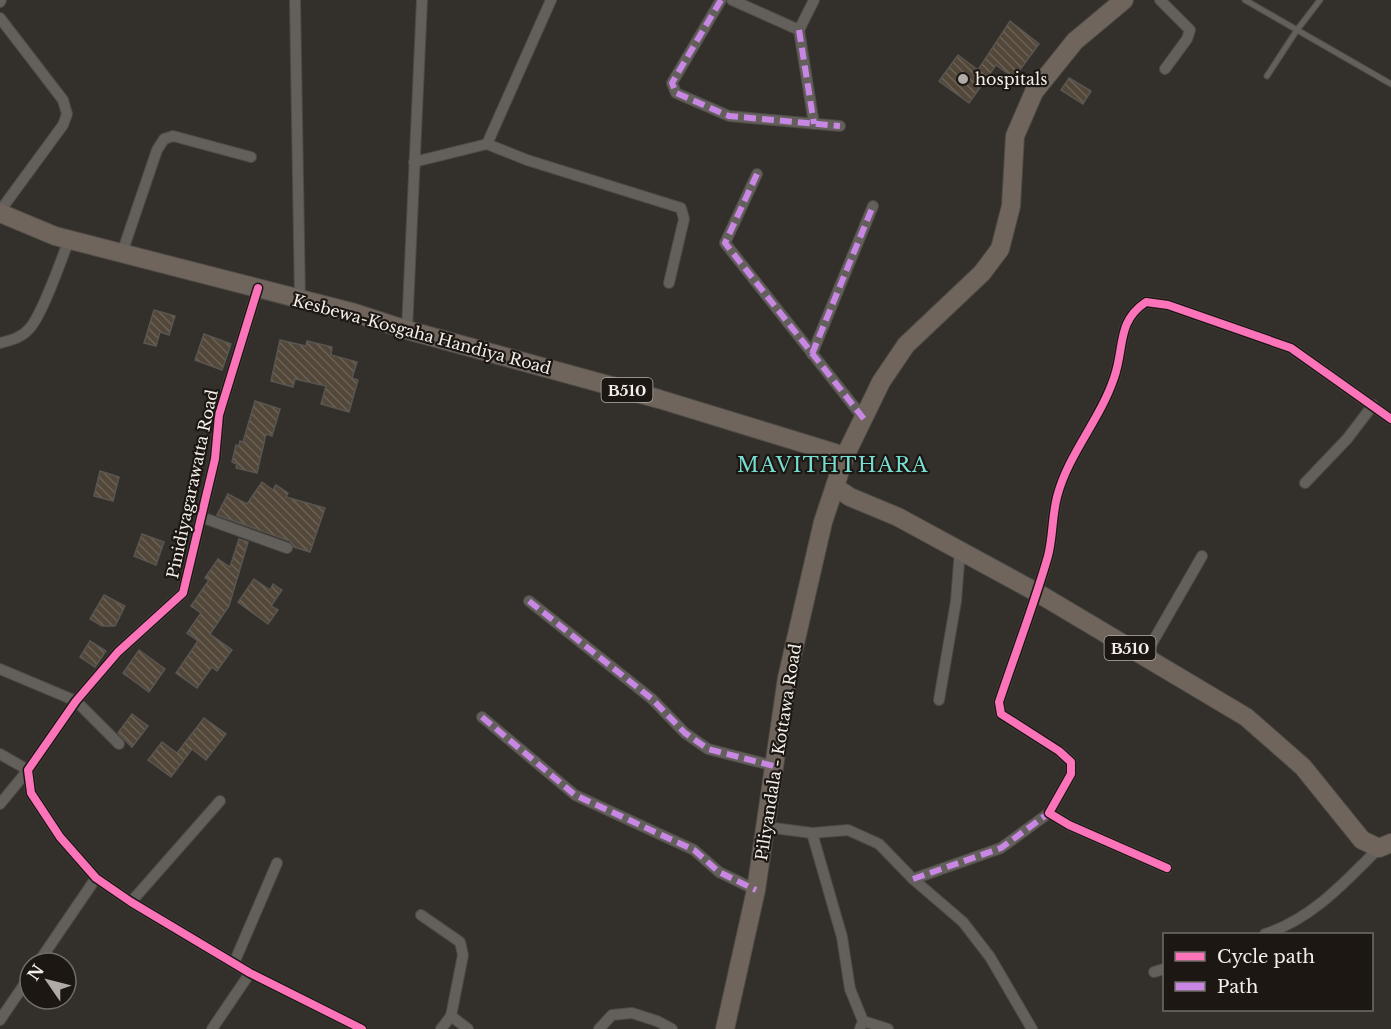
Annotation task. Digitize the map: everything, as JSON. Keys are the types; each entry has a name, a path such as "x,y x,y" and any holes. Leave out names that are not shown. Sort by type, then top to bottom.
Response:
{"main road":[{"name":"Piliyandala - Kottawa Road","path":"725,1029 756,890 787,678 823,522 845,456 881,382 906,345 982,273 1000,249 1011,206 1015,136 1034,92 1075,41 1120,1"},
{"name":"Kesbewa-Kosgaha Handiya Road","path":"0,212 69,240 354,313 407,330 659,399 845,456"},
{"name":"B510","path":"835,487 850,497 898,517 1036,592 1246,717 1303,768 1362,840 1385,846"}],"street":[{"path":"295,0 300,300"},
{"path":"407,330 422,0"},
{"path":"487,144 551,0"},
{"path":"721,0 672,83 676,93 729,116 840,126"},
{"path":"732,0 799,30"},
{"path":"814,0 799,30 814,124"},
{"path":"1160,0 1190,30 1187,39 1165,69"},
{"path":"0,18 63,100 67,114 63,125 0,212"},
{"path":"122,253 157,150 168,137 173,136 251,157"},
{"path":"414,162 487,144 527,160 681,208 684,219 669,283"},
{"path":"757,174 725,243 864,419"},
{"path":"812,354 873,206"},
{"path":"0,343 20,337 30,328 39,313 69,240"},
{"name":"Pinidiyagarawatta Road","path":"0,804 28,770 76,701 118,652 183,593 215,459 219,415 258,288"},
{"path":"913,879 1001,848 1049,813 1071,774 1071,762 1059,751 1000,714 999,702 1049,554 1057,497 1071,459 1091,428 1114,378 1126,327 1133,311 1146,302 1168,305 1291,348 1391,418"},
{"path":"1305,483 1347,439 1372,405"},
{"path":"201,517 287,548"},
{"path":"939,700 956,601 960,550"},
{"path":"1144,657 1202,556"},
{"path":"529,601 652,699 685,733 708,749 774,766"},
{"path":"0,669 76,701 119,744"},
{"path":"482,717 575,795 694,850 719,873 756,890"},
{"path":"0,754 28,770 31,794 60,837 96,878 131,902 250,973 362,1029"},
{"path":"131,902 220,801"},
{"path":"1049,813 1069,825 1167,868"},
{"path":"766,827 812,833 848,830 879,844 913,879 963,922 990,957 1032,1029"},
{"path":"812,833 842,937 850,988 862,1025 888,1029"},
{"path":"1269,933 1280,930 1320,905 1385,846"},
{"path":"234,963 277,863"},
{"path":"46,951 96,878"},
{"path":"421,915 460,942 462,947 463,955 451,1016 441,1029"},
{"path":"212,1029 250,973"},
{"path":"0,1020 18,994"},
{"path":"599,1029 612,1015 632,1013 657,1021 672,1029"},
{"path":"451,1016 468,1029"}],"lane":[{"path":"1245,0 1391,84"},
{"path":"1267,76 1320,0"}],"building":[{"path":"1010,21 1039,44 1014,78 996,65 969,103 939,81 958,55 978,70"},
{"path":"1069,78 1091,91 1083,104 1061,90"},
{"path":"154,310 175,316 169,335 160,332 156,346 144,343"},
{"path":"204,334 231,344 222,370 195,360"},
{"path":"280,340 306,346 307,341 332,347 331,355 357,362 352,378 358,380 349,412 321,404 326,386 295,379 293,387 271,381"},
{"path":"255,401 280,409 272,436 266,434 257,473 236,468 237,464 232,462 236,445 239,446 240,441 243,442"},
{"path":"100,471 119,477 113,501 94,496"},
{"path":"262,482 273,490 276,485 288,493 286,497 325,508 310,552 294,547 290,541 217,515 228,494 247,504"},
{"path":"142,534 164,542 156,565 134,556"},
{"path":"239,539 248,542 229,606 210,634 232,650 217,671 212,667 197,688 176,673 198,641 187,633 201,613 191,606 209,580 205,578 218,559 230,567"},
{"path":"254,579 270,590 273,584 282,590 271,606 278,610 268,624 238,602"},
{"path":"104,595 125,606 115,626 102,626 90,619"},
{"path":"90,641 106,651 95,667 80,657"},
{"path":"139,650 165,669 149,692 123,673"},
{"path":"132,714 148,726 132,747 118,733"},
{"path":"204,718 226,734 206,760 192,749 171,777 148,760 162,742 177,753"}],"marked path":[{"path":"721,0 672,83 676,93 729,116 840,126"},
{"path":"799,30 814,124"},
{"path":"757,174 725,243 864,419"},
{"path":"812,354 873,206"},
{"path":"529,601 652,699 685,733 708,749 774,766"},
{"path":"482,717 575,795 694,850 719,872 756,890"},
{"path":"913,879 1001,848 1049,813"}],"cycle path":[{"path":"258,288 219,415 215,459 183,593 118,652 76,701 28,770 31,793 60,837 96,878 131,902 250,973 362,1029"},
{"path":"1167,868 1069,825 1049,813 1071,774 1071,762 1059,751 1001,714 999,702 1048,556 1055,504 1062,481 1108,393 1130,318 1146,302 1168,305 1291,348 1391,419"}],"place":[{"name":"hospitals","path":"963,79"}],"district":[{"name":"MAVITHTHARA","path":"833,465"}]}
